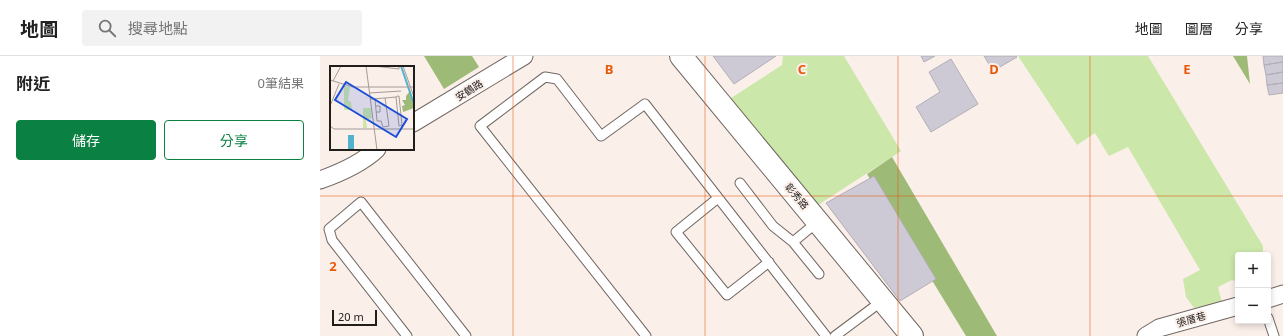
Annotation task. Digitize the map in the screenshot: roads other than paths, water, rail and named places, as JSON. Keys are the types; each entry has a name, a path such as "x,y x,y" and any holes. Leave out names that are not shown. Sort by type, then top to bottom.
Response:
{"street":[{"name":"安鶴路","path":"414,122 524,56"},
{"name":"彰秀路","path":"681,56 912,336"},
{"path":"320,180 337,174 362,161 376,150"},
{"path":"1271,298 1283,294"},
{"name":"張厝巷","path":"1146,336 1159,328 1235,307"}],"lane":[{"path":"646,336 480,126 544,77 557,79 601,136 645,104 826,336"},
{"path":"740,183 773,226 793,242 819,274"},
{"path":"718,198 676,232 727,295 769,262"},
{"path":"407,336 332,240 329,229 361,202 466,336"},
{"path":"793,242 810,228 819,223"},
{"path":"835,336 882,301"},
{"path":"1270,324 1274,336"}]}
